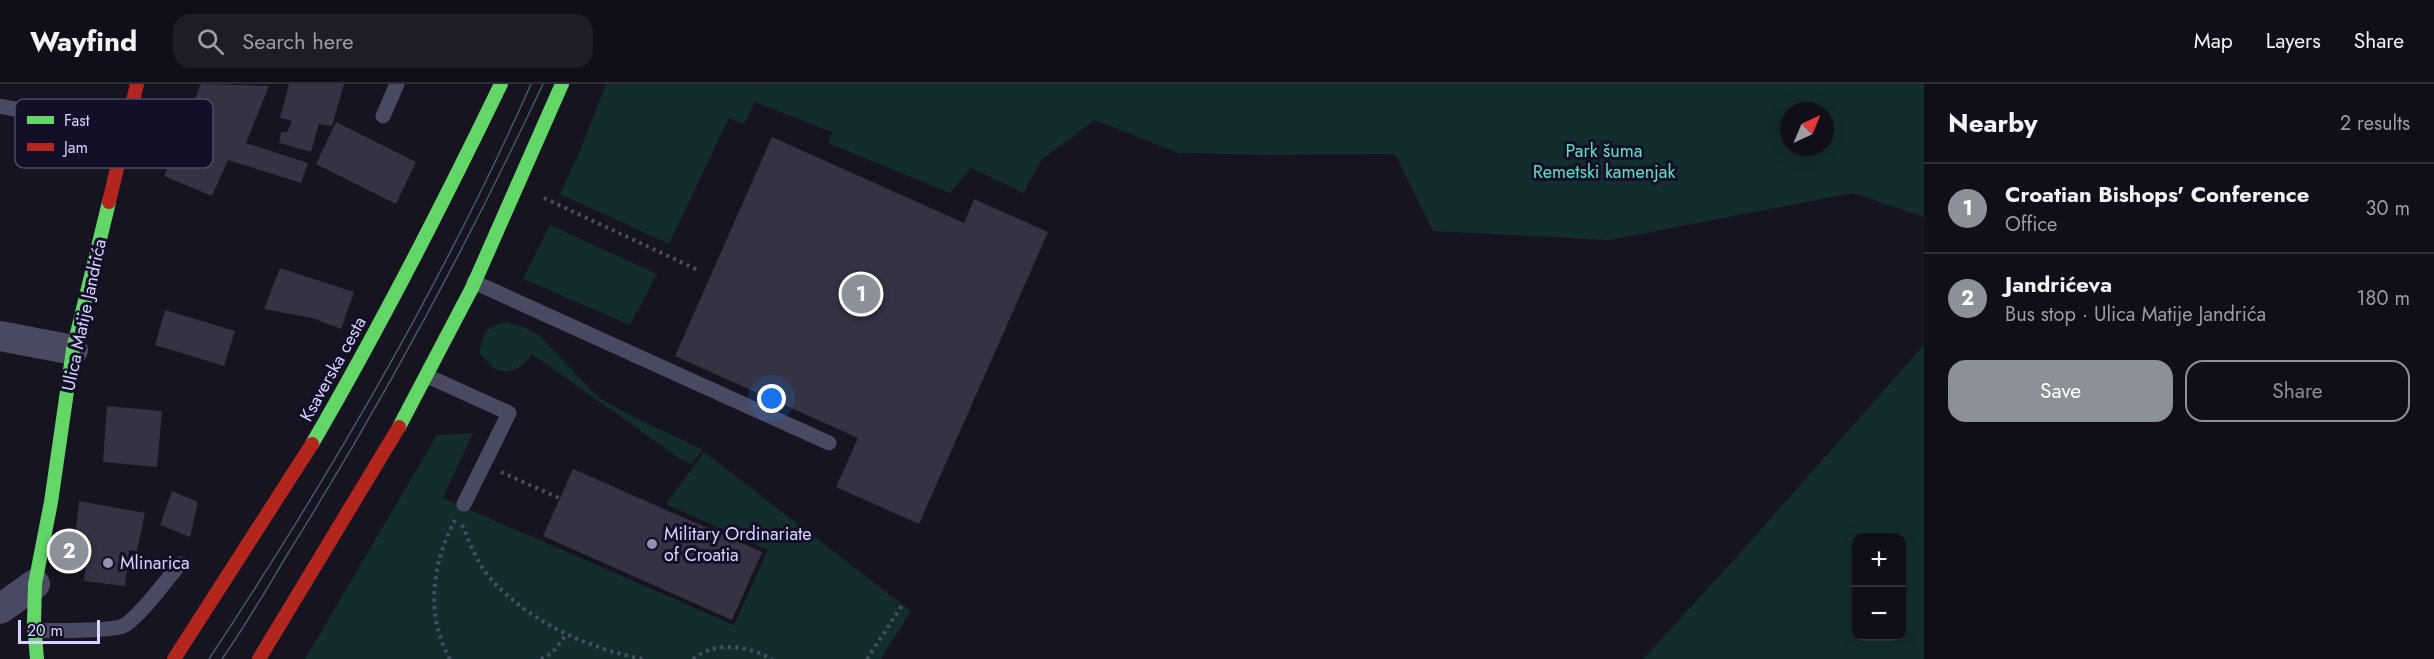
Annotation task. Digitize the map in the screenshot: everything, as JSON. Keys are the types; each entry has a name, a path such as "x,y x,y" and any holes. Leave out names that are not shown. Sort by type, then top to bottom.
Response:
{"main road":[{"name":"Ulica Matije Jandrića","path":"134,99 137,84"},
{"name":"Ksaverska cesta","path":"174,659 298,469 352,375 451,188 501,84"},
{"path":"259,659 357,499 427,376 474,282 562,84"},
{"name":"Ulica Matije Jandrića","path":"37,659 34,630 35,584 51,502 73,350 117,168"}],"street":[{"path":"0,336 73,350"},
{"path":"0,609 35,584"}],"lane":[{"path":"382,116 397,84"},
{"path":"0,106 15,109"},
{"path":"474,282 829,442"},
{"path":"427,376 509,413 464,504"},
{"path":"34,630 61,631 122,627 180,564"}],"path":[{"path":"543,198 700,271"},
{"path":"484,465 559,498"},
{"path":"450,659 441,643 436,624 434,599 437,566 447,535 458,516 480,565 490,578 520,605 567,634 620,655 644,659"},
{"path":"867,659 903,604"},
{"path":"541,659 552,652 567,634"},
{"path":"693,659 700,653 719,646 757,651 772,659"}],"green space":[{"name":"Park šuma Remetski kamenjak","path":"606,84 1924,84 1924,217 1853,193 1610,240 1433,231 1395,154 1178,153 1095,120 1041,160 1024,193 971,168 950,193 828,143 832,132 755,102 744,124 729,118 669,244 560,194"},
{"path":"550,225 657,274 630,325 523,279"},
{"path":"506,322 524,327 539,335 599,398 703,450 691,464 680,459 532,354 524,363 511,371 494,369 480,354 482,341 490,328"},
{"path":"1924,345 1924,659 1643,659 1732,562"},
{"path":"473,433 443,498 734,625 768,550 666,504 704,452 911,611 881,659 305,659 437,435"}],"building":[{"path":"201,84 269,86 246,143 308,163 301,183 228,160 212,196 164,176 167,168 213,168 213,99 195,99"},
{"path":"289,84 344,84 332,126 319,124 311,152 279,143 281,132 287,132 292,121 280,118"},
{"path":"336,122 416,162 396,204 316,164"},
{"path":"772,137 964,223 974,199 1048,232 919,524 836,487 858,438 675,356"},
{"path":"280,268 354,292 341,329 312,318 264,309"},
{"path":"165,310 235,331 224,366 155,345"},
{"path":"107,406 162,411 157,467 103,462"},
{"name":"Military Ordinariate of Croatia","path":"573,469 762,552 732,620 543,536"},
{"path":"172,491 198,502 190,537 160,525"},
{"path":"79,501 145,513 137,551 129,550 125,586 84,581 89,538 75,538"}],"tram line":[{"path":"209,659 298,520 382,378 460,233 531,84"},
{"path":"222,659 322,498 390,382 454,264 543,84"}],"traffic: fast":[{"path":"312,444 410,266 501,84"},
{"path":"399,427 472,288 562,84"},
{"path":"37,659 34,623 35,584 51,502 73,350 109,202"}],"traffic: jam":[{"path":"133,99 137,84"},
{"path":"109,202 117,168"},
{"path":"259,659 399,427"},
{"path":"174,659 312,444"}],"place":[{"name":"Croatian Bishops' Conference","path":"861,294"},
{"name":"Military Ordinariate of Croatia","path":"652,544"},
{"name":"Jandrićeva","path":"69,551"},
{"name":"Mlinarica","path":"108,563"}]}
